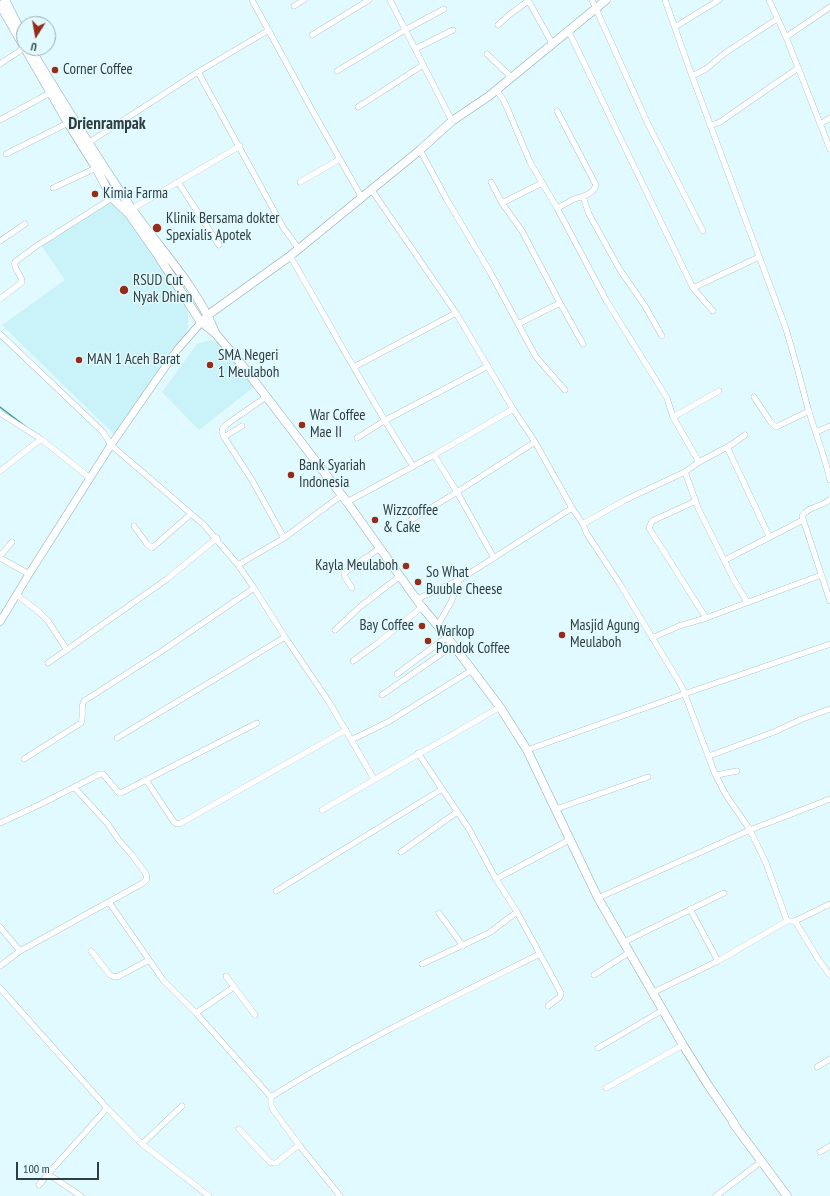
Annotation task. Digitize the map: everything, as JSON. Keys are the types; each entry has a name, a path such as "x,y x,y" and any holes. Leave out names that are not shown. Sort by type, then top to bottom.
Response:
{"highway":[{"path":"5,0 16,21"},
{"path":"208,315 290,256 420,150 452,121 496,90 606,0"},
{"path":"0,5 16,34"},
{"path":"29,56 96,168 112,198 129,214 159,257 200,321 216,334 235,356 345,499 422,607 454,645 500,707 527,750 598,898 652,993 733,1123 787,1196"},
{"path":"35,56 88,143 132,209 196,296 208,315 216,334"}],"main road":[{"path":"0,622 28,574 110,445 177,350 200,321 208,315"}],"street":[{"path":"252,0 362,198"},
{"path":"294,6 304,0"},
{"path":"312,35 369,0"},
{"path":"390,0 452,121"},
{"path":"498,25 528,0 552,43"},
{"path":"592,0 648,124 703,231"},
{"path":"665,0 679,25 715,124 759,257 785,326 798,366 809,411 819,431 830,480"},
{"path":"679,25 719,0"},
{"path":"769,0 786,37 830,149"},
{"path":"786,37 830,7"},
{"path":"337,71 405,30 444,10"},
{"path":"697,74 725,53 777,19"},
{"path":"88,143 198,72 269,30"},
{"path":"415,49 453,30"},
{"path":"568,30 693,288 713,311"},
{"path":"0,64 16,53"},
{"path":"487,54 511,77"},
{"path":"358,107 423,65"},
{"path":"715,124 798,68"},
{"path":"198,72 240,146 283,227 298,248"},
{"path":"496,90 503,99 530,162 542,184 557,208 606,300 667,398 673,417 699,462"},
{"path":"0,120 50,93"},
{"path":"557,111 596,185 594,189 583,197 574,199 557,208"},
{"path":"820,124 830,118"},
{"path":"6,154 68,123"},
{"path":"132,209 240,146"},
{"path":"420,150 440,188 490,272 536,357 565,390"},
{"path":"300,182 340,159"},
{"path":"53,188 96,168"},
{"path":"178,182 219,245"},
{"path":"492,182 502,203 522,231 583,344"},
{"path":"502,203 542,184"},
{"path":"371,189 456,313 513,409 535,442 572,508 583,524 587,534 620,584 682,687 716,775 726,795 750,830 766,863 787,922"},
{"path":"583,197 589,214 620,270 646,306 662,336"},
{"path":"0,299 22,282 22,279 14,266 15,262 35,247 112,198"},
{"path":"0,241 25,224"},
{"path":"290,256 384,421 413,466"},
{"path":"693,288 759,257"},
{"path":"518,324 560,303"},
{"path":"354,367 456,313"},
{"path":"0,334 103,432 110,445 184,506 191,514 204,524 216,538 254,588 329,702 374,779"},
{"path":"357,438 384,421 488,366"},
{"path":"673,417 719,391"},
{"path":"266,397 227,424 223,428 222,432 252,480 284,538"},
{"path":"754,397 770,421 776,427 809,411"},
{"path":"238,565 345,499 434,455 513,409"},
{"path":"0,413 41,439 90,478"},
{"path":"224,437 242,426"},
{"path":"819,431 830,426"},
{"path":"583,524 624,500 685,472 745,435"},
{"path":"0,471 41,439"},
{"path":"411,520 535,442"},
{"path":"727,447 769,536"},
{"path":"434,455 457,492 494,558"},
{"path":"685,472 696,501 747,602"},
{"path":"830,499 822,505 804,513 802,516 830,601"},
{"path":"696,501 652,521 649,528 706,618"},
{"path":"417,599 459,580 572,508"},
{"path":"134,526 147,544 152,548 191,514"},
{"path":"725,560 769,536 803,520"},
{"path":"48,663 167,579 216,538"},
{"path":"12,542 0,557 28,574"},
{"path":"352,588 344,573 380,548"},
{"path":"652,638 679,626 706,618 821,575"},
{"path":"336,630 361,606 400,576"},
{"path":"438,625 452,600 459,580"},
{"path":"24,759 81,723 83,719 82,705 84,701 162,651 254,588"},
{"path":"17,595 48,621 67,650"},
{"path":"353,661 378,643 422,607"},
{"path":"117,738 285,637"},
{"path":"397,674 447,637"},
{"path":"527,750 830,644"},
{"path":"382,695 454,645"},
{"path":"351,740 388,722 472,670"},
{"path":"322,810 418,753 500,707"},
{"path":"709,756 830,709"},
{"path":"0,822 39,805 100,774 103,774 119,793 121,793 257,723"},
{"path":"146,780 174,822 181,824 346,730"},
{"path":"418,753 469,829 496,879 517,912 561,993 560,997 548,1006"},
{"path":"716,775 736,771"},
{"path":"556,809 648,777"},
{"path":"0,966 20,951 143,884 147,879 146,874 118,840 107,823 74,787"},
{"path":"276,891 442,789"},
{"path":"598,898 750,830 830,799"},
{"path":"401,852 457,812"},
{"path":"496,879 570,839"},
{"path":"624,942 724,893"},
{"path":"109,902 163,980 196,1013 271,1097 271,1106 299,1145 340,1196"},
{"path":"652,993 718,961 787,922 796,921 830,904"},
{"path":"690,909 718,961"},
{"path":"422,964 464,946 489,932 517,912"},
{"path":"439,913 464,946"},
{"path":"796,921 818,959 830,975"},
{"path":"0,927 20,951"},
{"path":"91,951 110,975 115,977 149,960"},
{"path":"594,975 630,952"},
{"path":"271,1097 325,1064 540,954"},
{"path":"226,976 255,1015"},
{"path":"196,1013 234,987"},
{"path":"0,988 107,1108 142,1144 209,1196"},
{"path":"598,1048 663,1010"},
{"path":"606,1088 683,1045"},
{"path":"817,1067 830,1059"},
{"path":"142,1144 182,1106"},
{"path":"39,1185 107,1108"},
{"path":"239,1130 273,1164 299,1145"},
{"path":"820,1152 830,1146"},
{"path":"716,1196 762,1161"},
{"path":"48,1174 81,1196"}],"shaded area":[{"name":"RSUD Cut Nyak Dhien","path":"112,197 183,300 188,312 188,327 184,339 115,435 2,325 65,280 39,242"},
{"name":"SMA Negeri 1 Meulaboh","path":"207,341 221,342 255,386 199,430 162,392 197,344"}],"waterway":[{"path":"0,407 25,426"}],"place":[{"name":"Corner Coffee","path":"55,70"},
{"name":"Kimia Farma","path":"95,194"},
{"name":"Klinik Bersama dokter Spexialis Apotek","path":"157,228"},
{"name":"RSUD Cut Nyak Dhien","path":"124,290"},
{"name":"MAN 1 Aceh Barat","path":"79,360"},
{"name":"SMA Negeri 1 Meulaboh","path":"210,365"},
{"name":"War Coffee Mae II","path":"302,425"},
{"name":"Bank Syariah Indonesia","path":"291,475"},
{"name":"Wizzcoffee & Cake","path":"375,520"},
{"name":"Kayla Meulaboh","path":"406,566"},
{"name":"So What Buuble Cheese","path":"418,582"},
{"name":"Bay Coffee","path":"422,626"},
{"name":"Masjid Agung Meulaboh","path":"562,635"},
{"name":"Warkop Pondok Coffee","path":"428,641"}],"district":[{"name":"Drienrampak","path":"107,124"}]}
